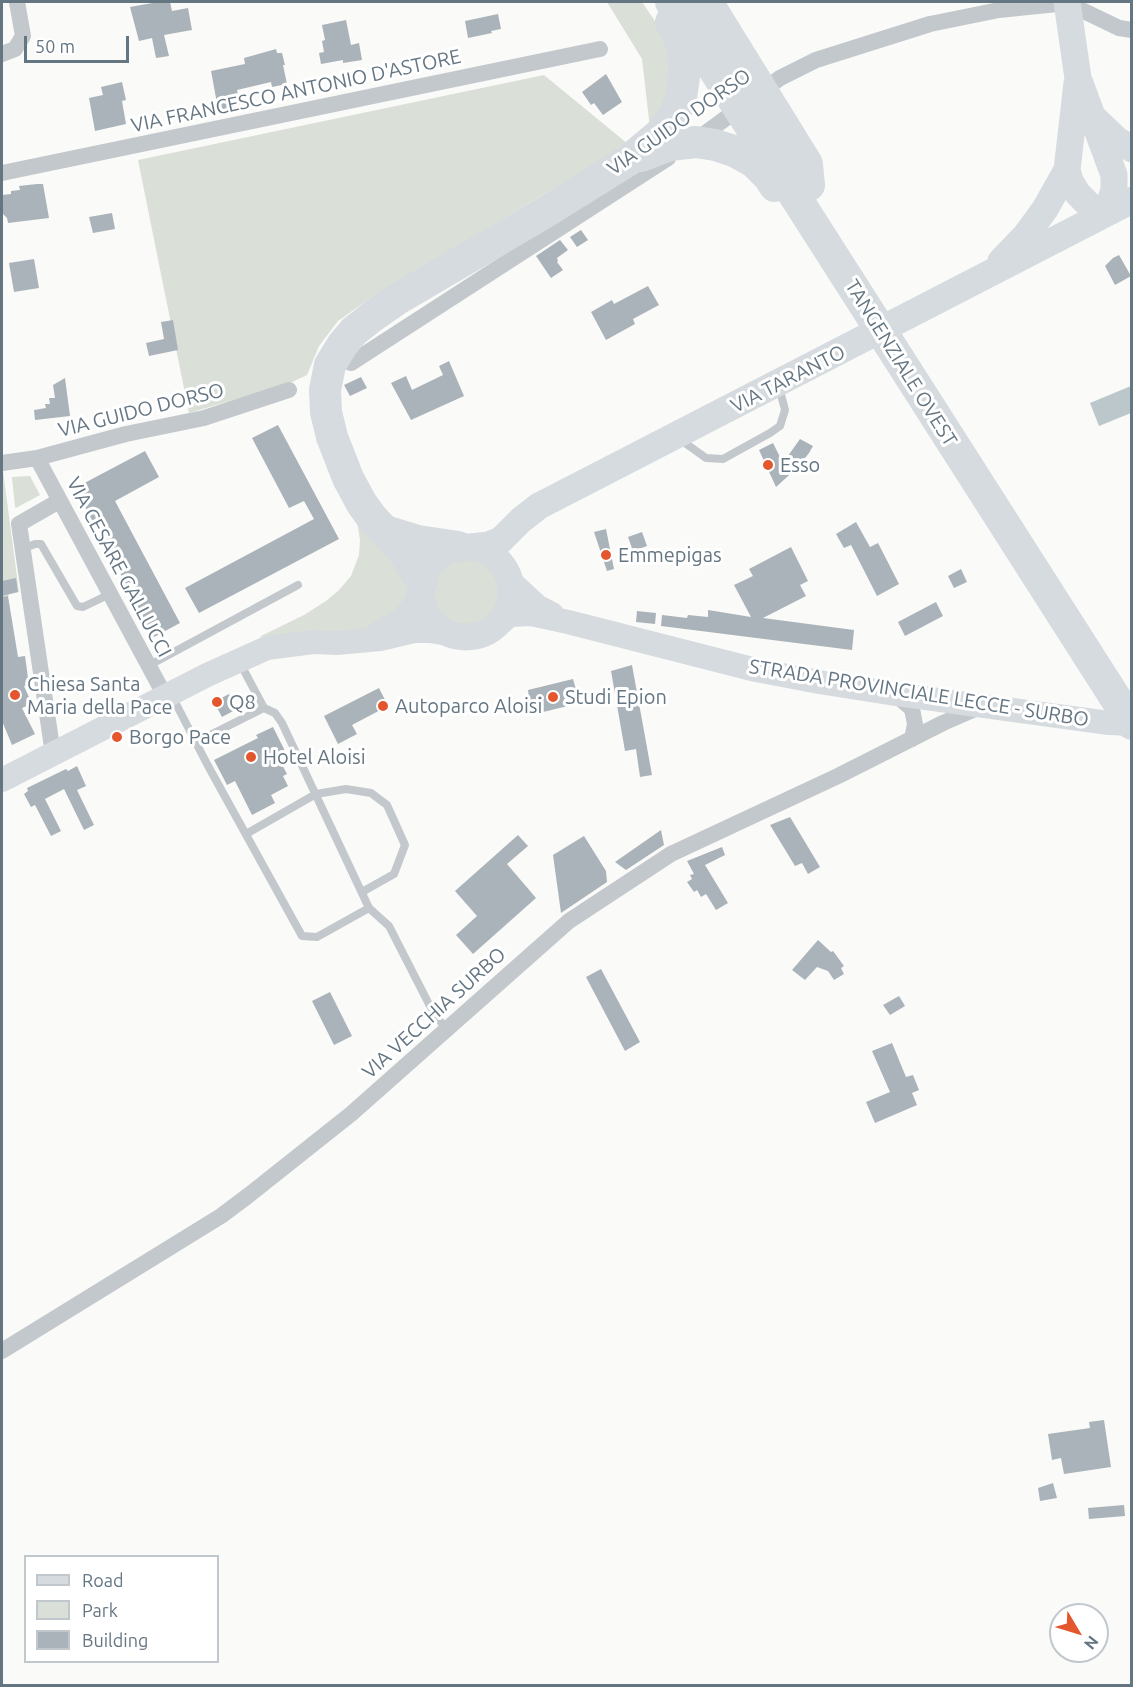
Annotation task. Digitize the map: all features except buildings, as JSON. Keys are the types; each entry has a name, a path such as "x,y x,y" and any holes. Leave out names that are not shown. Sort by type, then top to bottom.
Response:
{"highway":[{"path":"421,587 403,550 373,519 348,478 332,437 326,412 325,390 330,365 354,331 396,300 629,160 660,134 674,116 681,98 684,57 679,38 659,2"},
{"name":"TANGENZIALE OVEST","path":"671,2 745,89 809,184 1131,690"},
{"name":"TANGENZIALE OVEST","path":"692,2 745,89 869,312 1124,721"},
{"path":"707,2 745,89"},
{"path":"629,160 670,145 696,142 734,151 754,162 769,177 848,292 869,312"},
{"path":"385,531 425,543 464,547"}],"main road":[{"path":"1067,2 1078,78 1114,175 1114,189 1104,214 1089,206 1078,194 1067,170"},
{"path":"987,276 1045,209 1067,170 1078,78"},
{"path":"1091,115 1117,140 1131,149"},
{"name":"VIA TARANTO","path":"421,587 428,567 443,553 464,547 489,545 501,540 539,506 1131,200"},
{"name":"VIA TARANTO","path":"449,634 461,637 478,636 499,624 509,607 511,590 508,560 519,535 543,510 572,490"},
{"path":"464,547 488,552 499,561 508,577"},
{"path":"421,587 421,599 426,613 437,628 449,634"}],"street":[{"path":"2,54 15,49 23,36 17,2"},
{"path":"1067,2 1119,28 1131,30"},
{"name":"VIA GUIDO DORSO","path":"351,363 705,134 780,78 816,60 930,24 999,10 1067,2"},
{"name":"VIA FRANCESCO ANTONIO D'ASTORE","path":"2,173 600,50"},
{"name":"VIA GUIDO DORSO","path":"2,463 37,458 126,434 204,418 289,390"},
{"name":"VIA CESARE GALLUCCI","path":"37,458 148,666 168,695"},
{"path":"53,754 19,524 59,501"},
{"name":"STRADA PROVINCIALE LECCE - SURBO","path":"508,577 537,606 568,622"},
{"name":"VIA TARANTO","path":"359,641 401,620 412,609 421,587"},
{"name":"STRADA PROVINCIALE LECCE - SURBO","path":"499,624 510,615 531,614 756,670 896,694 1124,721"},
{"name":"VIA TARANTO","path":"2,780 238,660 267,648 380,639 414,631 449,634"},
{"path":"896,694 912,709 915,724 912,739"},
{"name":"VIA VECCHIA SURBO","path":"2,1351 221,1216 351,1114 569,921 671,854 838,776 982,705"}],"lane":[{"path":"676,436 706,458 723,459 780,426 785,410 778,384"},
{"path":"22,549 41,544 77,606 83,608 110,594"},
{"path":"148,666 298,585"},
{"path":"238,660 264,708 275,713 282,723 369,908 388,926 433,1012 447,1030"},
{"path":"168,695 303,936 316,937 369,908"},
{"path":"196,742 264,708"},
{"path":"246,834 316,794 346,789 371,793 387,805 405,845 394,874 362,892"}],"green space":[{"path":"607,2 642,2 663,33 675,83 650,128 642,59"},
{"path":"544,75 628,144 369,299 338,321 319,346 307,375 288,384 189,413 138,160"},
{"path":"2,471 19,592 2,598"},
{"path":"30,476 40,495 16,508 12,477"},
{"path":"357,521 410,576 405,607 366,631 305,632 259,637 304,615 326,601 351,576 359,555 360,540"},
{"path":"466,558 479,561 491,568 498,580 501,593 498,606 491,618 479,625 466,628 453,625 441,618 434,606 431,593 434,580 441,568 453,561"}],"shaded area":[{"path":"1131,386 1131,413 1099,426 1090,403"}],"place":[{"name":"Esso","path":"768,465"},
{"name":"Emmepigas","path":"606,555"},
{"name":"Chiesa Santa Maria della Pace","path":"15,695"},
{"name":"Studi Epion","path":"553,697"},
{"name":"Q8","path":"217,702"},
{"name":"Autoparco Aloisi","path":"383,706"},
{"name":"Borgo Pace","path":"117,737"},
{"name":"Hotel Aloisi","path":"251,757"}]}
